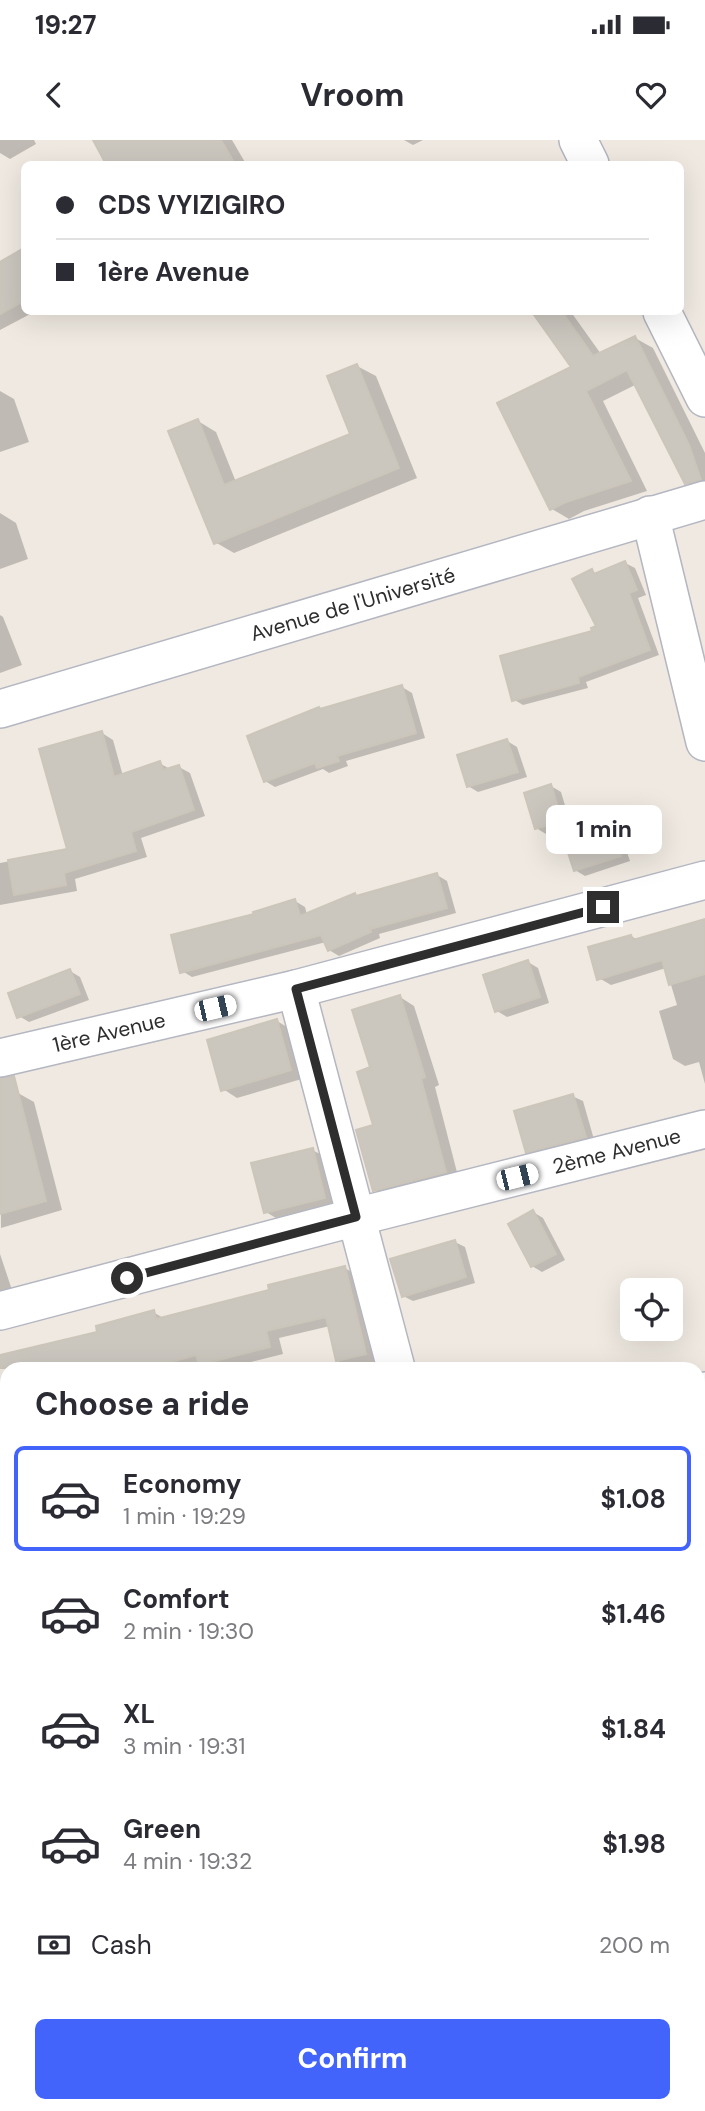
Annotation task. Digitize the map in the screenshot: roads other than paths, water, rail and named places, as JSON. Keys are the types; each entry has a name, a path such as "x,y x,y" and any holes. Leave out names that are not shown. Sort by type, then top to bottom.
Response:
{"street":[{"path":"578,140 588,161"},
{"path":"664,315 705,398"},
{"name":"Avenue de l'Université","path":"0,709 705,500"},
{"path":"650,515 705,742"},
{"name":"1ère Avenue","path":"0,1058 296,989 705,880"},
{"path":"296,989 394,1362"},
{"name":"2ème Avenue","path":"0,1311 705,1129"}]}
